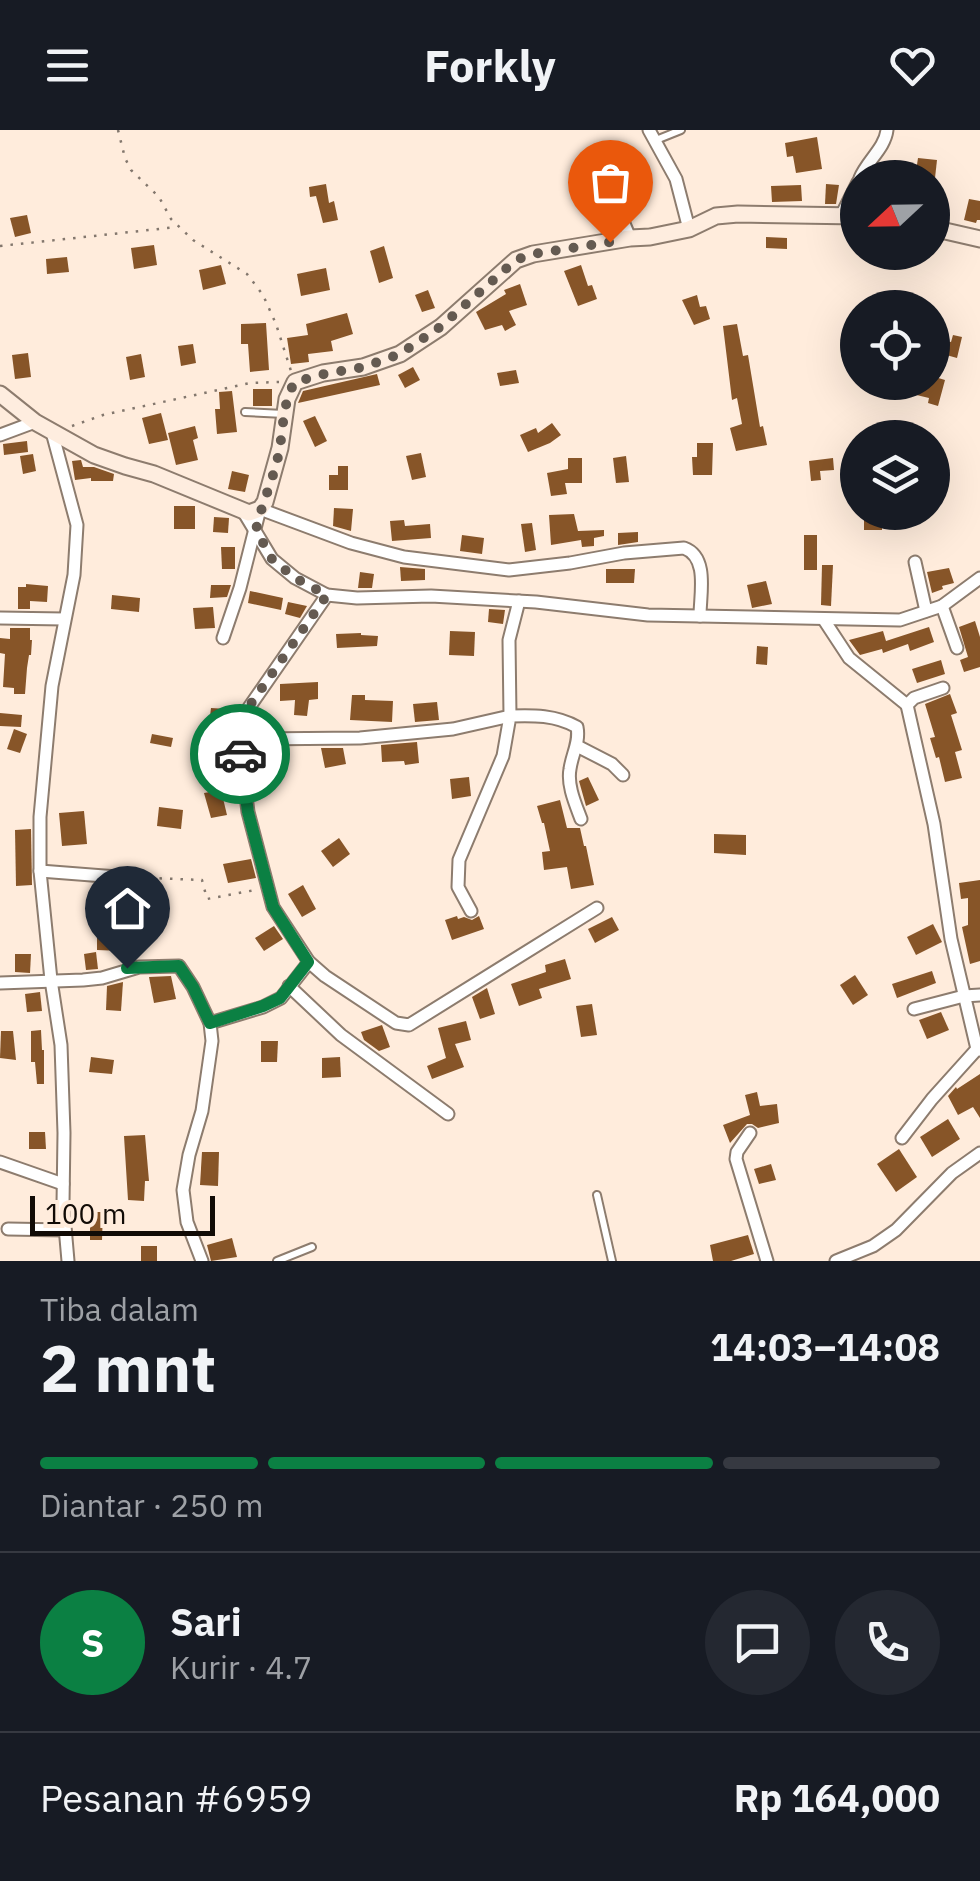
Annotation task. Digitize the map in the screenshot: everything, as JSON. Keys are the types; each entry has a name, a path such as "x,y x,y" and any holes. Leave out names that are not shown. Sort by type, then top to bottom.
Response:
{"street":[{"path":"872,160 886,140 886,130"},
{"path":"652,135 676,178 689,229"},
{"path":"594,154 630,238"},
{"path":"223,638 276,467 287,398 295,382 364,367 400,354 440,327 516,260 533,254 689,229 716,216 840,215"},
{"path":"950,232 980,239"},
{"path":"0,394 34,422 94,454 248,513 260,509 404,557 509,570 642,551 692,550 700,563 700,616"},
{"path":"0,435 34,422"},
{"path":"52,432 77,526 74,575 52,686 40,817 40,871 60,1045 68,1261"},
{"path":"242,511 272,559 295,578 327,595 357,598 431,596 519,601 648,615 900,620 942,606 980,578"},
{"path":"915,562 926,611"},
{"path":"327,595 248,708 238,740 248,812 273,907 308,962 396,1023 409,1025 597,908"},
{"path":"471,912 458,887 460,860 503,756 510,716 509,640 519,601"},
{"path":"942,606 958,648"},
{"path":"0,618 64,619"},
{"path":"824,620 849,658 907,705 934,824 951,940 978,1049 902,1138"},
{"path":"907,705 914,698 943,688"},
{"path":"238,740 360,738 453,729 510,716 537,715 577,727 579,734 569,772 581,819"},
{"path":"576,746 612,764 623,775"},
{"path":"40,871 117,877"},
{"path":"210,1023 280,998 308,962"},
{"path":"0,983 102,978 127,968 176,965 193,987 210,1023 211,1059 184,1190 187,1222 202,1261"},
{"path":"290,986 341,1035 448,1114"},
{"path":"914,1008 980,995"},
{"path":"750,1133 736,1152 736,1159 766,1261"},
{"path":"836,1261 859,1257 896,1230 952,1173 980,1153"},
{"path":"0,1162 63,1184"},
{"path":"8,1229 65,1230"}],"lane":[{"path":"652,135 681,130"},
{"path":"245,412 285,414"},
{"path":"596,1195 612,1261"},
{"path":"277,1261 312,1247"}],"path":[{"path":"52,432 103,415 250,383 295,382 263,294 247,274 192,240 166,214 159,197 131,170 118,130"},
{"path":"0,246 178,226"},
{"path":"117,877 202,880 208,900 268,886"}],"building":[{"path":"817,137 822,169 796,173 793,156 787,157 785,143"},
{"path":"326,184 329,203 334,201 338,220 323,223 316,196 310,197 309,187"},
{"path":"826,184 839,185 836,204 825,204"},
{"path":"801,185 802,201 772,202 771,186"},
{"path":"969,199 980,201 980,220 976,223 964,220"},
{"path":"27,215 31,233 15,237 10,218"},
{"path":"766,237 787,238 787,249 766,248"},
{"path":"154,245 157,265 134,269 131,248"},
{"path":"384,246 393,278 379,283 370,251"},
{"path":"67,257 69,272 47,274 46,259"},
{"path":"221,265 226,284 203,290 199,270"},
{"path":"581,265 597,299 578,306 564,271"},
{"path":"326,268 330,290 301,296 297,274"},
{"path":"520,284 527,305 509,311 516,325 505,331 502,325 485,330 476,312 506,294 504,290"},
{"path":"428,290 435,308 422,312 415,295"},
{"path":"697,295 700,307 706,306 710,319 694,325 682,300"},
{"path":"347,313 353,334 331,341 333,351 308,354 309,362 291,364 287,338 308,335 306,324"},
{"path":"266,323 269,370 250,372 248,344 241,344 241,324"},
{"path":"737,324 743,356 748,355 760,427 763,426 767,445 736,451 730,428 742,424 737,398 732,400 723,326"},
{"path":"953,335 962,337 957,358 950,356"},
{"path":"193,344 196,363 181,366 178,346"},
{"path":"28,353 31,377 15,379 12,355"},
{"path":"141,354 145,377 130,380 126,357"},
{"path":"413,367 420,380 405,388 398,375"},
{"path":"516,370 519,383 500,386 497,373"},
{"path":"377,374 380,385 298,403 303,391"},
{"path":"253,389 272,389 272,406 253,406"},
{"path":"232,391 237,432 217,434 215,409 220,409 219,392"},
{"path":"161,413 168,440 149,444 142,418"},
{"path":"315,416 327,441 315,447 303,421"},
{"path":"552,423 561,435 528,452 520,435 536,428 538,433"},
{"path":"195,426 198,438 193,440 198,460 176,465 168,433"},
{"path":"27,441 28,452 4,455 3,444"},
{"path":"697,443 713,443 712,475 693,475 692,457 697,457"},
{"path":"421,453 426,477 412,480 406,456"},
{"path":"33,454 36,471 23,474 20,456"},
{"path":"626,456 629,482 616,483 613,458"},
{"path":"568,458 582,458 582,483 565,483 567,494 551,496 547,473 568,469"},
{"path":"833,458 834,470 820,471 821,480 811,481 809,461"},
{"path":"81,460 83,467 114,474 113,481 75,480 72,461"},
{"path":"338,466 348,466 348,490 329,490 329,475 338,475"},
{"path":"232,471 249,475 245,492 228,489"},
{"path":"174,506 195,506 195,529 174,529"},
{"path":"334,508 353,509 351,531 333,526"},
{"path":"574,514 578,531 604,530 604,536 594,538 594,546 582,547 581,540 551,545 549,515"},
{"path":"214,517 229,518 228,533 213,532"},
{"path":"404,520 405,526 430,524 431,538 392,541 390,521"},
{"path":"532,523 536,550 525,552 521,524"},
{"path":"638,532 638,542 618,545 618,533"},
{"path":"462,535 484,538 482,554 460,551"},
{"path":"804,535 817,535 817,570 804,570"},
{"path":"221,547 235,547 235,569 222,569"},
{"path":"822,565 833,565 831,606 821,605"},
{"path":"400,567 425,569 425,580 401,581"},
{"path":"949,568 954,583 932,593 927,572"},
{"path":"606,569 635,569 634,583 606,583"},
{"path":"360,572 374,574 372,588 358,588"},
{"path":"766,581 772,604 752,608 747,585"},
{"path":"211,585 231,585 227,597 210,598"},
{"path":"48,586 47,602 30,601 30,609 18,609 18,587"},
{"path":"250,591 283,598 281,610 248,603"},
{"path":"112,595 140,598 139,612 111,609"},
{"path":"288,602 307,606 300,618 285,614"},
{"path":"213,607 215,628 195,629 193,608"},
{"path":"489,609 505,610 503,624 488,622"},
{"path":"975,621 980,637 980,667 964,672 960,660 968,657 959,627"},
{"path":"929,627 934,642 910,651 908,644 883,653 882,649 860,655 849,640 883,631 886,641"},
{"path":"10,628 30,628 31,655 25,694 14,694 14,688 3,687 5,654 0,653 0,638 10,639"},
{"path":"450,631 475,632 474,656 449,655"},
{"path":"336,634 378,636 377,646 337,648"},
{"path":"757,646 768,647 767,665 756,664"},
{"path":"941,660 945,674 917,683 912,669"},
{"path":"318,682 318,699 309,700 307,716 294,715 295,700 280,701 280,684"},
{"path":"950,694 957,713 951,715 962,750 955,752 962,778 945,782 930,738 935,737 925,704"},
{"path":"352,695 365,695 365,700 393,701 392,722 350,720"},
{"path":"437,702 439,720 415,722 413,704"},
{"path":"211,708 227,709 225,726 209,725"},
{"path":"0,713 22,715 21,727 0,726"},
{"path":"14,729 27,734 20,753 7,749"},
{"path":"152,734 173,738 171,747 150,743"},
{"path":"417,742 419,763 382,762 381,745"},
{"path":"321,748 343,748 346,764 325,768"},
{"path":"227,773 230,784 212,789 209,778"},
{"path":"469,777 471,796 452,799 450,779"},
{"path":"588,777 599,800 586,806 579,781"},
{"path":"221,790 227,815 211,818 204,793"},
{"path":"560,800 567,828 580,828 594,885 571,889 567,867 544,870 542,852 550,851 537,806"},
{"path":"159,807 183,810 181,829 157,826"},
{"path":"84,811 87,844 62,846 59,813"},
{"path":"31,829 32,885 16,886 15,830"},
{"path":"714,834 746,835 746,855 714,853"},
{"path":"339,838 350,854 333,867 321,851"},
{"path":"251,859 256,878 228,883 223,864"},
{"path":"980,880 980,961 970,964 962,927 968,925 968,898 961,899 959,883"},
{"path":"303,885 316,909 302,917 288,894"},
{"path":"457,916 472,920 479,916 484,929 452,940 445,920"},
{"path":"612,917 619,930 595,943 588,929"},
{"path":"933,924 942,942 916,955 907,937"},
{"path":"274,926 283,939 264,951 255,938"},
{"path":"97,927 122,928 122,951 97,950"},
{"path":"96,952 98,969 86,970 84,954"},
{"path":"15,954 31,954 30,973 15,972"},
{"path":"565,959 571,979 539,989 542,998 519,1006 511,984 546,972 545,965"},
{"path":"932,971 936,983 897,998 892,984"},
{"path":"855,975 868,995 853,1005 840,985"},
{"path":"171,976 176,999 154,1003 149,977"},
{"path":"123,982 121,1011 106,1010 107,986"},
{"path":"487,988 495,1014 480,1019 472,997"},
{"path":"40,992 42,1011 27,1012 25,994"},
{"path":"592,1004 597,1035 581,1037 576,1006"},
{"path":"941,1012 949,1030 927,1039 919,1020"},
{"path":"466,1021 471,1040 455,1044 464,1067 432,1079 427,1066 446,1058 438,1028"},
{"path":"382,1025 390,1047 379,1051 364,1040 361,1032"},
{"path":"41,1030 44,1084 37,1084 35,1062 31,1062 31,1031"},
{"path":"1,1031 13,1031 16,1060 0,1058"},
{"path":"261,1041 278,1041 277,1062 261,1062"},
{"path":"91,1057 114,1060 112,1074 89,1072"},
{"path":"340,1057 341,1077 322,1078 322,1058"},
{"path":"980,1074 980,1118 973,1107 958,1115 948,1096"},
{"path":"757,1092 760,1106 777,1104 779,1123 758,1128 747,1124 730,1143 723,1125 750,1115 745,1095"},
{"path":"948,1119 960,1139 932,1157 920,1137"},
{"path":"29,1132 45,1132 46,1149 29,1149"},
{"path":"145,1135 149,1181 145,1181 144,1201 128,1200 124,1136"},
{"path":"899,1149 917,1177 896,1192 877,1164"},
{"path":"202,1152 219,1152 218,1186 200,1185"},
{"path":"771,1164 776,1180 759,1184 754,1169"},
{"path":"90,1212 103,1212 102,1240 90,1240"},
{"path":"748,1235 754,1254 731,1261 713,1261 710,1245"},
{"path":"232,1238 237,1257 211,1261 207,1245"},
{"path":"141,1246 157,1246 157,1261 141,1261"}],"way so far":[{"path":"240,754 238,740 248,708 327,595 295,578 272,559 256,530 276,467 287,398 295,382 364,367 400,354 462,310 516,260 610,242"}],"route":[{"path":"127,968 179,966 210,1023 280,998 308,962 273,907 248,812 240,754"}]}
